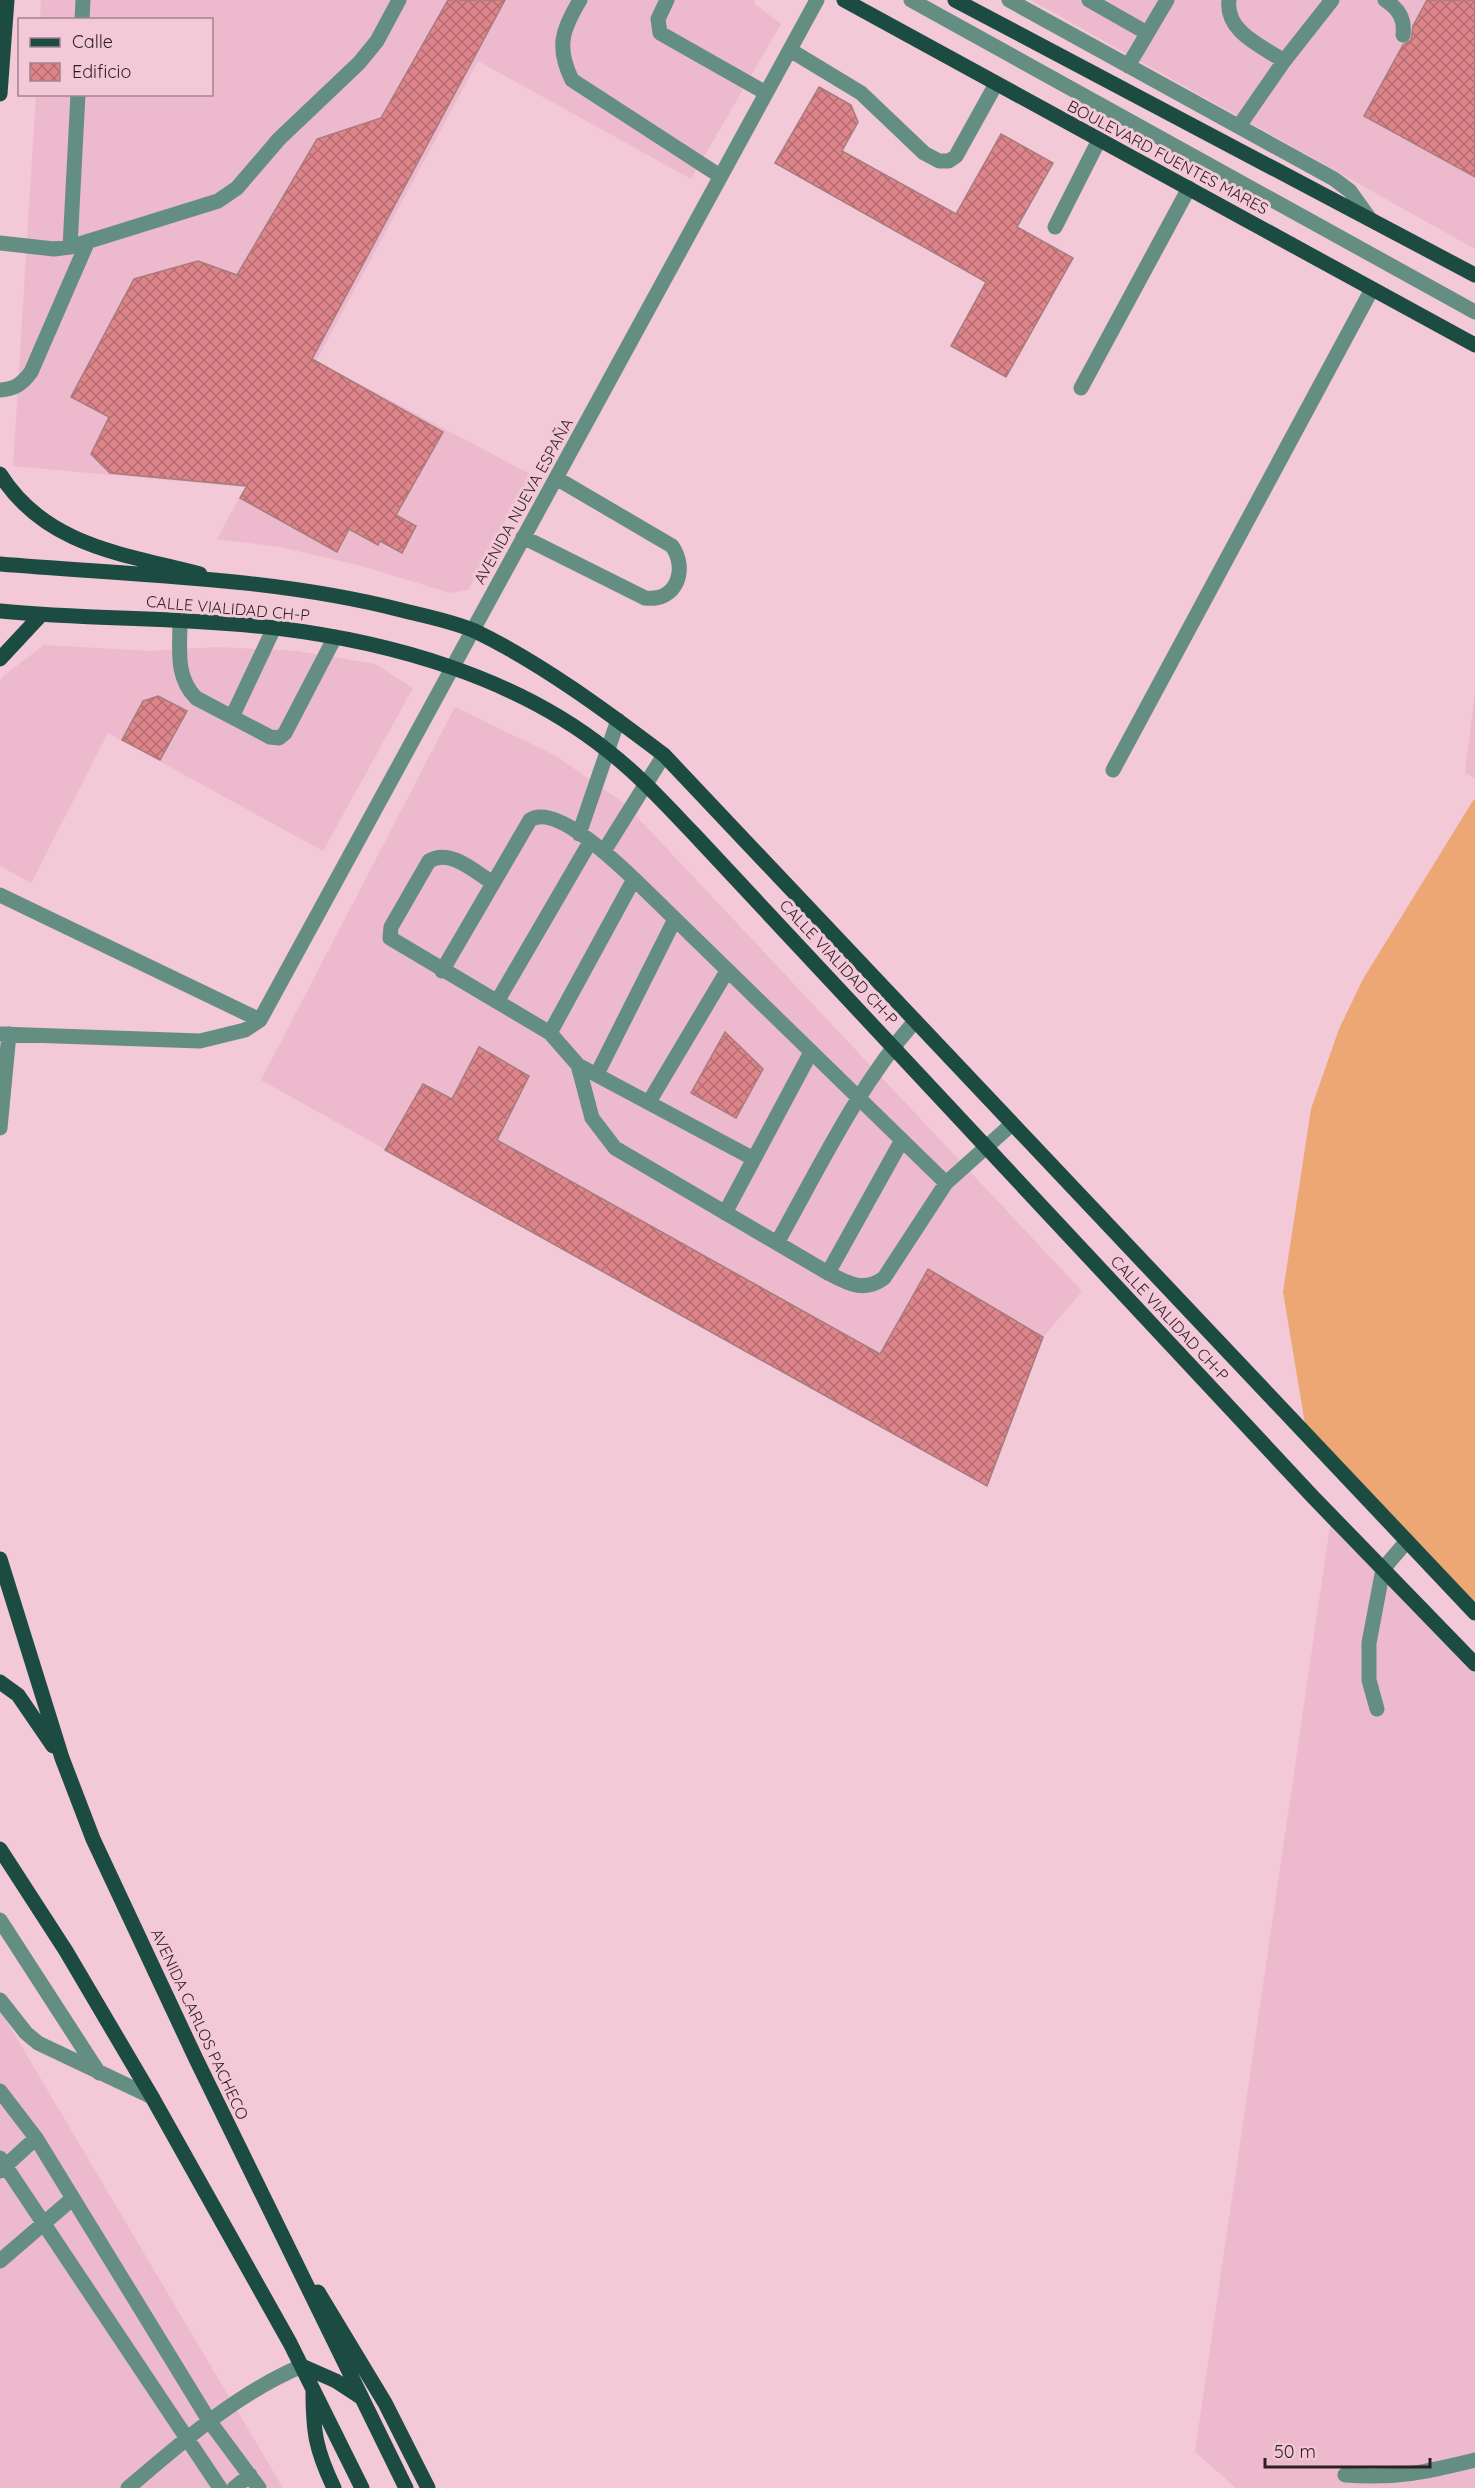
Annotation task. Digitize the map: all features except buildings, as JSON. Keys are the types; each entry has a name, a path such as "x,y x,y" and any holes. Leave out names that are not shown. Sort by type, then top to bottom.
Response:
{"main road":[{"path":"0,94 6,0"},
{"name":"BOULEVARD FUENTES MARES","path":"844,0 1475,345"},
{"path":"955,0 1475,275"},
{"path":"0,474 24,505 44,522 72,539 241,584"},
{"name":"CALLE VIALIDAD CH-P","path":"0,564 241,584 310,592 374,603 473,630 511,651 618,720 664,755 1475,1613"},
{"name":"CALLE VIALIDAD CH-P","path":"0,610 41,615 274,628 334,638 452,668 537,705 608,750 646,784 893,1046 985,1148 1475,1664"},
{"path":"0,659 41,615"},
{"name":"AVENIDA CARLOS PACHECO","path":"0,1559 62,1758 98,1849 280,2234 406,2488"},
{"path":"0,1682 18,1695 62,1758"},
{"path":"0,1849 66,1951 152,2097 302,2367 362,2488"},
{"path":"280,2234 335,2318 385,2403 428,2488"},
{"path":"302,2367 336,2381 362,2398"},
{"path":"313,2388 315,2441 318,2454 334,2488"}],"street":[{"path":"82,18 83,0"},
{"path":"0,243 54,249 70,247 218,201 237,188 279,139 359,63 377,41 399,0"},
{"path":"580,0 566,24 562,43 565,64 572,80 720,176"},
{"path":"667,0 658,19 660,33 766,93"},
{"name":"AVENIDA NUEVA ESPAÑA","path":"260,1020 817,0"},
{"path":"911,0 1475,312"},
{"path":"1009,0 1334,179 1350,191 1370,219"},
{"path":"1089,0 1147,33"},
{"path":"1128,66 1167,0"},
{"path":"1229,0 1231,21 1241,32 1284,61"},
{"path":"1239,126 1284,61 1332,0"},
{"path":"1385,0 1399,12 1405,22 1403,35"},
{"path":"790,50 861,93 924,153 939,161 949,160 956,156 996,84"},
{"path":"70,247 78,96"},
{"path":"1055,227 1099,140"},
{"path":"1081,388 1189,188"},
{"path":"0,390 17,386 31,372 88,241"},
{"path":"1113,770 1372,288"},
{"path":"523,537 645,598 664,596 676,585 681,570 679,556 672,546 556,478"},
{"path":"180,621 183,681 196,698 270,737 279,738 285,733 334,638"},
{"path":"232,717 274,628"},
{"path":"498,1000 584,838 618,720"},
{"path":"604,851 664,755"},
{"path":"442,971 530,820 536,816 550,816 604,851 946,1183"},
{"path":"493,883 451,857 435,857 429,861 391,927 393,942 498,1000 550,1033 578,1065 754,1159"},
{"path":"550,1033 634,879"},
{"path":"0,895 260,1020"},
{"path":"597,1074 675,919"},
{"path":"649,1102 727,971"},
{"path":"0,1128 4,1034 200,1041 245,1030 260,1020"},
{"path":"777,1243 859,1099 893,1046 915,1022"},
{"path":"725,1213 812,1052"},
{"path":"578,1065 592,1118 609,1142 828,1273 861,1287 878,1283 884,1278 946,1183 1012,1124"},
{"path":"828,1273 902,1140"},
{"path":"1377,1709 1369,1680 1369,1642 1383,1569 1407,1541"},
{"path":"0,1920 99,2073"},
{"path":"0,2000 26,2033 38,2043 152,2097"},
{"path":"0,2091 36,2138 210,2422 259,2488"},
{"path":"36,2138 2,2165 45,2225 219,2488"},
{"path":"0,2261 45,2225 72,2199"},
{"path":"128,2488 186,2440 245,2396 278,2376 302,2367"},
{"path":"1345,2475 1377,2478 1419,2475 1475,2460"},
{"path":"234,2488 250,2475"}],"shaded area":[{"path":"41,0 754,0 755,4 781,24 691,179 478,61 316,361 530,474 468,590 450,593 362,566 280,547 217,539 245,487 13,466 36,96 213,96 213,18 40,18"},
{"path":"1031,0 1475,0 1475,249"},
{"path":"44,645 150,651 217,647 297,651 375,664 413,688 323,851 108,733 31,883 0,866 0,682 2,677"},
{"path":"1475,691 1475,778 1465,773"},
{"path":"455,707 556,756 625,804 1082,1291 1043,1337 987,1486 261,1080"},
{"path":"1474,799 1475,1606 1307,1436 1283,1292 1311,1109 1339,1029 1363,979"},
{"path":"1331,1519 1475,1671 1475,2488 1236,2488 1195,2452"},
{"path":"0,2010 283,2488 0,2488"}]}
